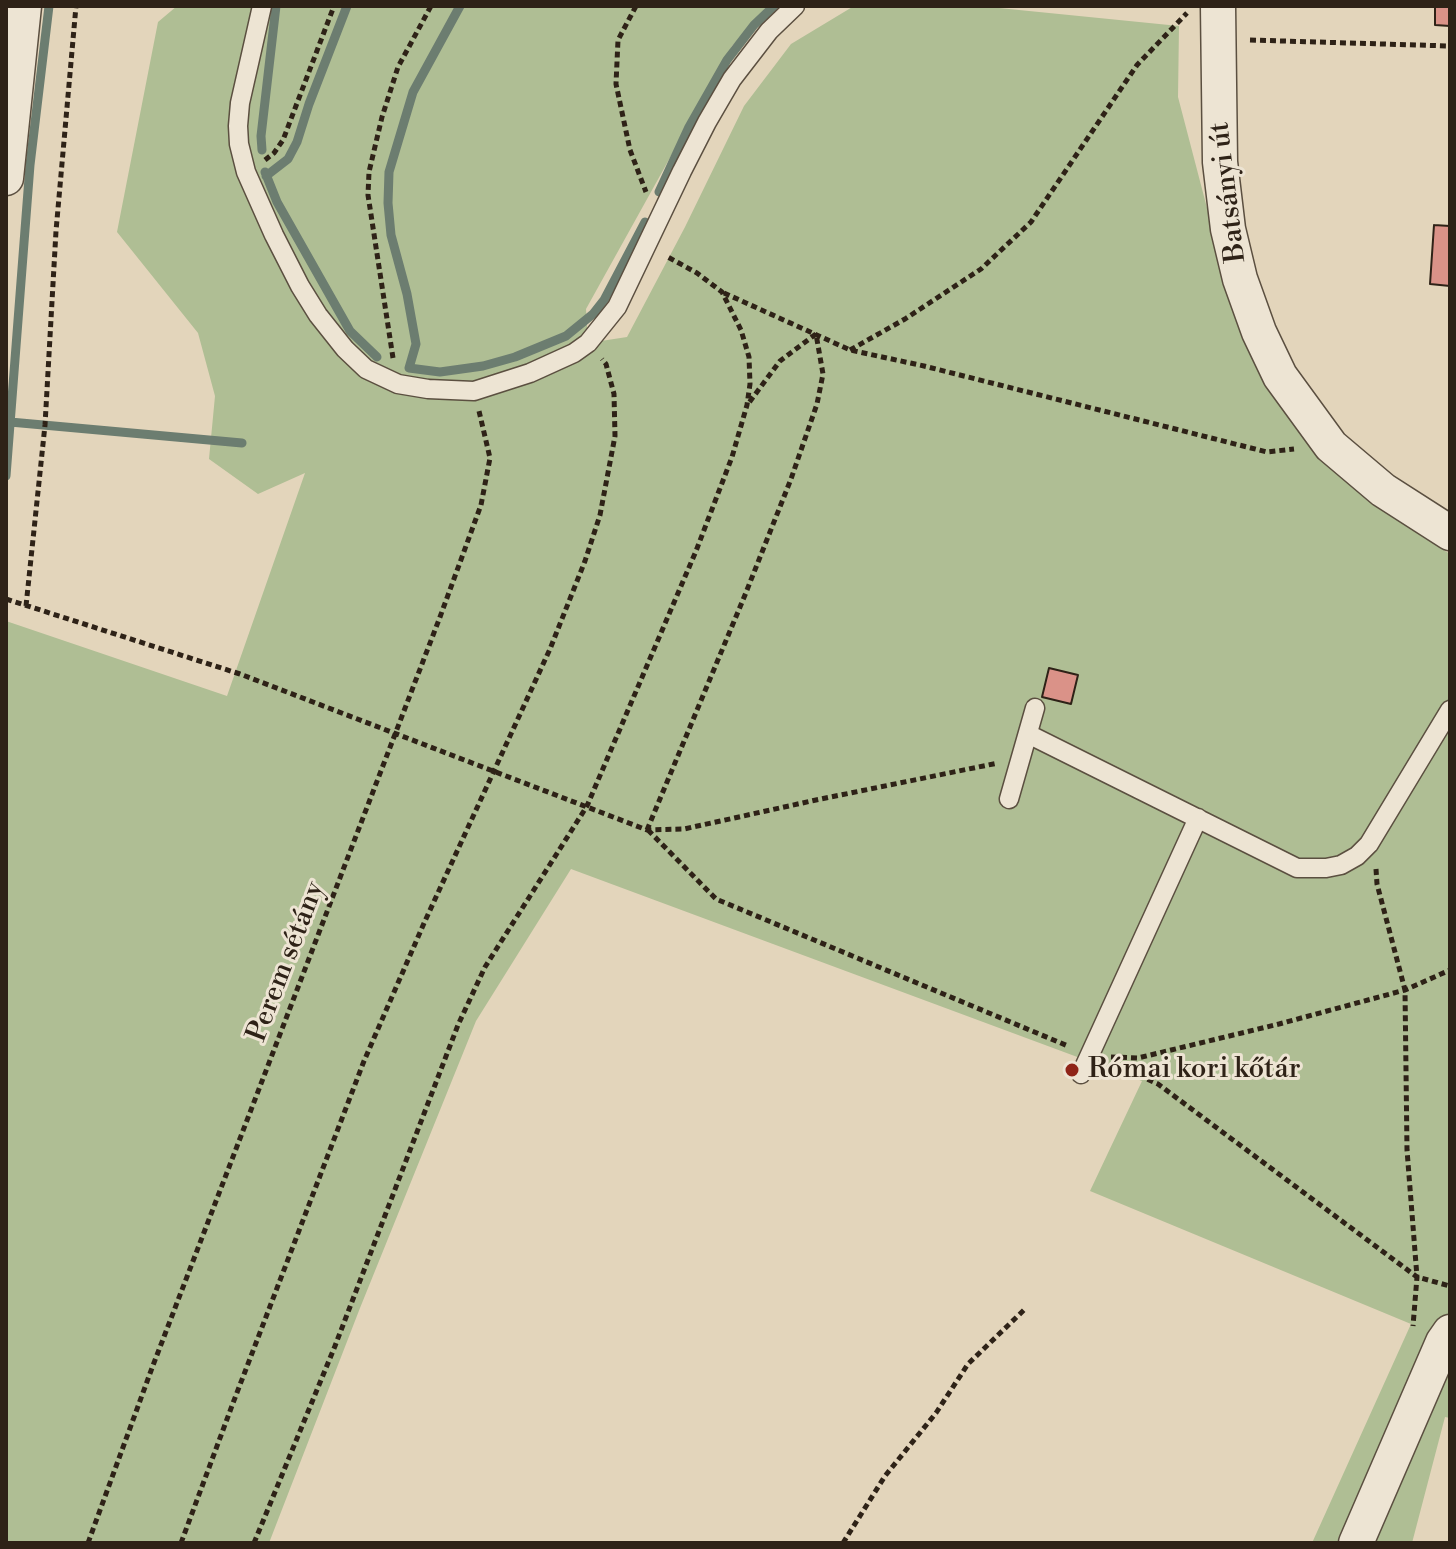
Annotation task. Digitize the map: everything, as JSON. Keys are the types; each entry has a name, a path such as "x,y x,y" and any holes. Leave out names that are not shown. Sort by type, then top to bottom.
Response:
{"street":[{"path":"6,178 24,6"},
{"name":"Batsányi út","path":"1218,6 1220,162 1228,229 1240,279 1259,332 1280,376 1331,446 1383,490 1450,533"},
{"path":"1356,1543 1450,1332"}],"lane":[{"path":"262,6 240,103 239,144 246,172 300,286 345,349 366,369 398,384 474,391 530,373 574,353 588,343 617,307 707,122 732,79 769,31 795,6"},
{"path":"1009,799 1035,708"},
{"path":"1028,734 1297,868 1326,868 1341,865 1369,844 1450,710"},
{"path":"1081,1074 1198,818"}],"path":[{"path":"26,606 45,425 56,231 76,6"},
{"path":"246,172 274,153 283,140 334,6"},
{"path":"386,380 393,357 368,195 369,172 398,67 431,6"},
{"path":"636,6 618,40 616,84 630,150 658,222"},
{"path":"850,350 905,319 981,269 1031,222 1137,65 1193,6"},
{"path":"1249,54 1250,28"},
{"path":"1250,40 1450,46"},
{"path":"647,246 697,273 722,292 850,350 1267,452 1331,446"},
{"path":"254,1543 335,1346 468,1002 485,967 587,806 696,551 732,457 747,405 749,357 741,330 722,292"},
{"path":"747,405 780,361 816,334"},
{"path":"647,830 745,595 817,404 823,374 816,334"},
{"path":"181,1543 364,1061 550,649 585,561 606,491 615,436 614,394 606,364 588,343"},
{"name":"Perem sétány","path":"88,1543 481,505 490,458 474,391"},
{"path":"6,599 240,674 647,830 716,899 1158,1084 1417,1277 1450,1286"},
{"path":"647,830 684,829 1021,758"},
{"path":"1376,832 1377,884 1405,990 1407,1150 1417,1277 1412,1332"},
{"path":"1090,1055 1138,1058 1405,990 1450,970"},
{"path":"843,1543 885,1476 936,1413 968,1364 1024,1310"}],"green space":[{"path":"177,6 770,6 732,46 586,309 588,343 627,337 744,106 791,44 854,6 979,6 1179,26 1178,97 1236,319 1310,440 1423,537 1450,554 1450,1418 1445,1417 1412,1543 1312,1543 1411,1324 1090,1191 1142,1081 571,869 476,1021 269,1543 6,1543 6,621 227,696 305,473 258,494 209,459 215,396 198,333 117,232 158,22"}],"building":[{"path":"1435,6 1450,6 1450,26 1435,25"},
{"path":"1434,225 1450,226 1450,286 1430,284"},
{"path":"1049,668 1078,675 1071,704 1042,697"}],"waterway":[{"path":"6,476 30,165 49,6"},
{"path":"262,150 276,6"},
{"path":"266,176 288,159 297,142 347,6"},
{"path":"460,6 413,92 389,172 391,235 407,294 416,344 409,368 440,372 483,366 515,357 566,336 593,314 604,300 645,222"},
{"path":"659,192 689,127 727,60 754,25 774,6"},
{"path":"265,172 277,202 350,331 377,357"},
{"path":"10,422 242,443"}],"place":[{"name":"Római kori kőtár","path":"1072,1070"}]}
